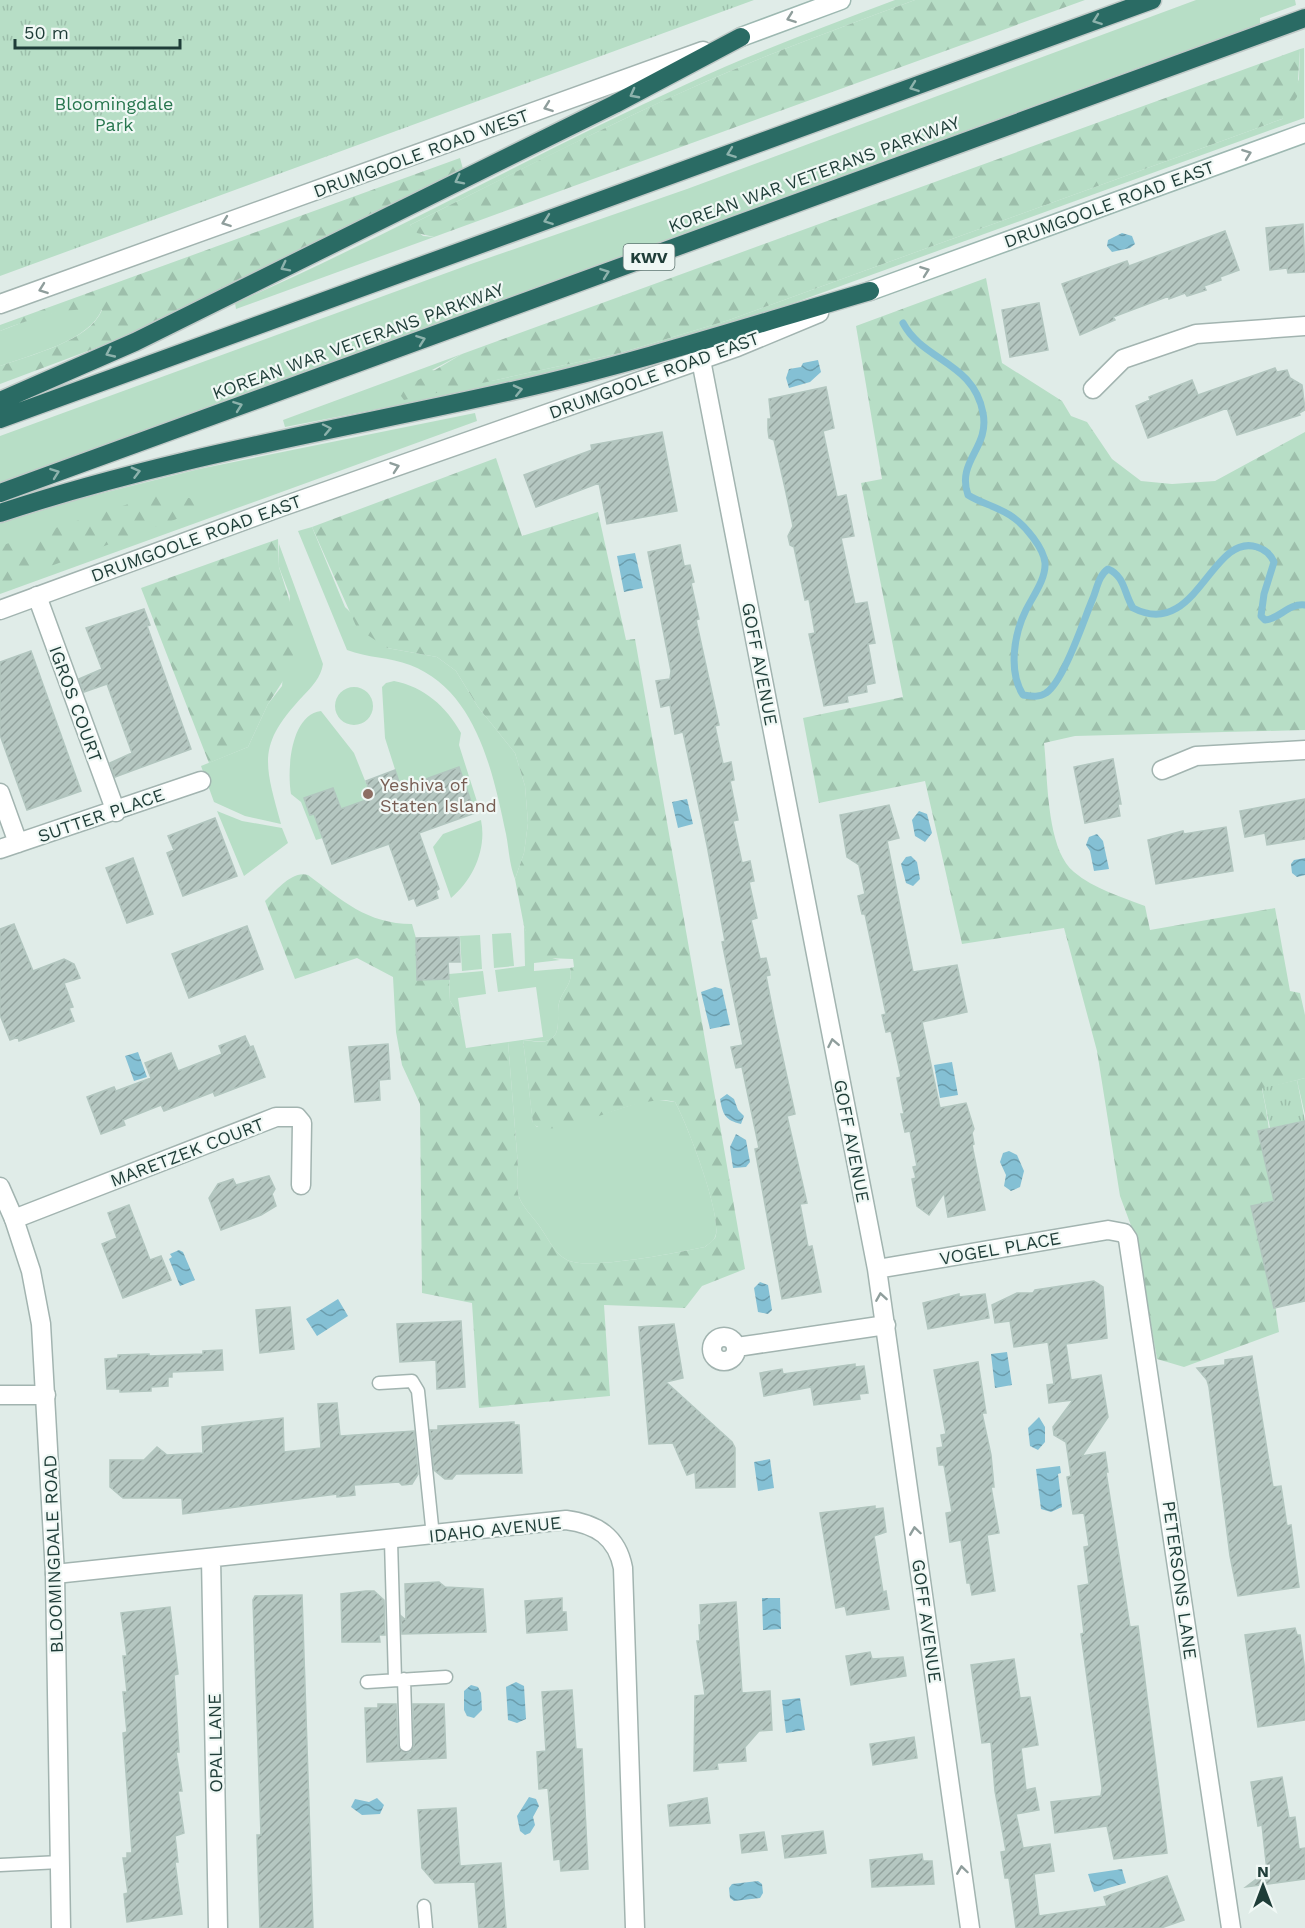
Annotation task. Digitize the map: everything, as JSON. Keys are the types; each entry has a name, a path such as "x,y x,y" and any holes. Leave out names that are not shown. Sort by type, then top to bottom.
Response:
{"highway":[{"path":"0,419 1152,0"},
{"name":"KOREAN WAR VETERANS PARKWAY","path":"0,493 1301,20"},
{"path":"0,401 135,342 615,104 741,37"},
{"path":"0,513 180,460 514,391 627,364 870,291"}],"street":[{"name":"DRUMGOOLE ROAD WEST","path":"0,304 841,0"},
{"name":"DRUMGOOLE ROAD EAST","path":"0,609 281,507 737,347 870,291 1305,133"},
{"path":"1093,389 1123,359 1196,333 1305,326"},
{"name":"GOFF AVENUE","path":"701,360 877,1269 970,1928"},
{"name":"IGROS COURT","path":"37,596 116,812"},
{"path":"1162,770 1196,756 1305,750"},
{"name":"SUTTER PLACE","path":"0,849 116,812 201,781"},
{"path":"0,793 18,843"},
{"name":"MARETZEK COURT","path":"14,1219 276,1117 297,1117 302,1123 301,1185"},
{"name":"BLOOMINGDALE ROAD","path":"0,1187 14,1219 31,1271 41,1324 55,1574 61,1928"},
{"name":"VOGEL PLACE","path":"877,1269 1108,1230 1124,1233"},
{"name":"PETERSONS LANE","path":"1124,1233 1131,1246 1231,1928"},
{"path":"737,1347 886,1325"},
{"path":"0,1395 46,1395"},
{"name":"IDAHO AVENUE","path":"55,1574 433,1536 566,1520 595,1527 614,1544 620,1554 623,1568 635,1928"},
{"name":"OPAL LANE","path":"211,1558 218,1928"}],"lane":[{"path":"379,1383 412,1381 418,1390 433,1536"},
{"path":"391,1540 406,1745"},
{"path":"367,1682 446,1677"},
{"path":"0,1865 60,1862"},
{"path":"424,1906 426,1928"}],"green space":[{"name":"Bloomingdale Park","path":"0,0 754,0 0,276"},
{"path":"895,0 915,0 769,55 678,94 410,225 423,236 434,237 236,309 235,303 349,250 689,83"},
{"path":"915,0 1085,0 434,237 417,233 410,225 678,94 769,55"},
{"path":"1196,0 1295,0 1296,5 1260,18 1260,26 1135,69 0,483 0,436 471,264 687,189"},
{"path":"1304,48 1304,118 725,328 513,383 285,427 283,420 462,354 432,370 491,381 620,353 729,320 1282,119 1299,79 1300,49"},
{"path":"1300,49 1297,97 1282,119 729,320 620,353 404,400 398,392 462,354"},
{"path":"460,158 463,169 165,322 0,384 0,366 58,346 85,330 102,310 63,311 0,331 0,325"},
{"path":"986,278 1002,363 1062,401 1071,416 1087,422 1112,459 1141,481 1172,484 1215,481 1305,432 1305,730 1075,736 1044,743 1053,830 1065,861 1074,872 1099,888 1145,906 1150,930 1275,908 1290,991 1300,993 1305,1015 1305,1078 1262,1089 1269,1131 1274,1188 1274,1284 1279,1332 1184,1367 1157,1359 1136,1239 1120,1196 1097,1051 1064,928 962,944 925,781 819,803 803,718 903,697 861,483 882,479 856,326"},
{"path":"70,309 102,309 85,330 72,338 42,352 0,366 0,331 39,316"},
{"path":"475,413 477,421 0,594 0,523 79,499 199,469"},
{"path":"496,458 522,536 598,512 626,640 635,639 745,1269 702,1286 685,1308 604,1305 610,1396 479,1408 472,1303 422,1293 420,1104 402,1065 396,1032 393,977 357,958 295,979 265,901 290,878 302,874 308,875 368,915 396,923 412,924 416,938 417,979 449,979 450,1001 461,1019 466,1048 508,1042 518,1193 523,1204 562,1257 578,1263 594,1263 634,1260 675,1253 705,1247 715,1238 716,1227 714,1211 702,1170 675,1102 659,1100 640,1103 560,1127 544,1128 533,1124 523,1040 545,1041 554,1036 558,1027 560,998 569,983 570,968 574,967 573,959 546,958 537,951 530,944 524,926 515,879 524,853 528,823 525,786 515,753 478,707 456,671 437,657 387,648 357,628 312,527"},
{"path":"159,494 189,498 203,503 206,508 0,585 0,546"},
{"path":"312,527 345,607 387,648 437,657 456,671 478,707 515,753 525,786 528,823 524,853 515,879 495,785 478,736 466,713 451,693 433,677 402,662 347,650 298,531"},
{"path":"278,539 279,567 295,618 294,650 290,670 268,704 248,747 209,763 141,588"},
{"path":"279,544 323,664 316,682 288,713 271,742 268,769 281,824 245,816 214,802 201,766 248,747 268,704 282,686 290,596 279,567"},
{"path":"394,681 415,688 433,699 455,723 461,733 459,745 480,811 475,813 459,767 401,788 385,738 382,687"},
{"path":"354,687 368,692 373,706 368,720 354,725 340,720 335,706 340,692"},
{"path":"321,711 354,753 372,798 316,818 323,838 316,840 301,802 291,794 290,772 293,745 297,733 303,722 311,715"},
{"path":"217,811 242,821 282,828 288,843 244,876"},
{"path":"481,820 480,853 472,873 451,898 433,847 443,834"},
{"path":"524,926 537,949 547,956 560,960 534,963 534,971 570,968 571,974 569,983 560,998 558,1028 554,1036 545,1041 523,1040 533,1123 537,1127 567,1125 651,1099 675,1102 695,1148 714,1211 715,1237 705,1247 634,1260 578,1263 567,1260 558,1253 523,1204 517,1186 518,1166 508,1042 543,1037 536,987 498,992 495,970 525,966"},
{"path":"511,933 514,966 494,968 492,934"},
{"path":"480,935 482,969 462,971 460,936"},
{"path":"483,971 486,994 458,998 461,1019 450,1001 449,974"},
{"path":"1305,1078 1305,1115 1297,1080"},
{"path":"1297,1080 1305,1121 1270,1128 1262,1088"}],"water":[{"path":"1122,233 1132,236 1135,244 1130,248 1112,252 1107,246 1108,240"},
{"path":"818,360 821,372 810,382 789,388 786,378 789,369"},
{"path":"635,553 643,588 624,592 617,556"},
{"path":"687,799 693,824 678,828 672,802"},
{"path":"919,811 927,814 932,833 925,842 915,836 912,820"},
{"path":"1097,834 1103,841 1109,869 1094,871 1090,851 1086,845 1089,837"},
{"path":"911,856 917,862 920,879 913,886 906,883 901,864 906,857"},
{"path":"1305,858 1305,875 1297,877 1292,873 1291,864 1294,860"},
{"path":"715,987 722,989 730,1025 710,1029 701,992"},
{"path":"138,1052 147,1077 134,1081 125,1056"},
{"path":"952,1062 958,1095 940,1098 934,1065"},
{"path":"727,1094 734,1099 738,1110 744,1116 741,1124 731,1121 724,1113 720,1099"},
{"path":"736,1134 746,1140 750,1162 746,1167 733,1168 730,1147"},
{"path":"1009,1151 1017,1155 1024,1171 1020,1187 1011,1191 1004,1186 1006,1175 1000,1162 1003,1153"},
{"path":"179,1250 183,1252 195,1280 180,1286 169,1259 172,1257 170,1254"},
{"path":"760,1282 768,1285 772,1310 768,1314 758,1312 754,1288"},
{"path":"338,1299 348,1316 317,1336 306,1319"},
{"path":"1007,1352 1012,1385 995,1388 991,1354"},
{"path":"1039,1417 1045,1427 1045,1442 1038,1450 1030,1446 1028,1428"},
{"path":"770,1459 774,1488 758,1491 754,1462"},
{"path":"1060,1466 1061,1473 1058,1474 1062,1507 1051,1512 1041,1509 1036,1469"},
{"path":"762,1598 780,1598 781,1629 763,1630"},
{"path":"516,1682 524,1686 526,1719 517,1723 508,1720 506,1687"},
{"path":"471,1685 478,1687 481,1693 482,1710 474,1718 467,1716 464,1710 464,1691"},
{"path":"800,1698 805,1730 786,1733 782,1700"},
{"path":"529,1797 536,1799 539,1806 533,1817 535,1825 530,1833 525,1835 520,1831 517,1816"},
{"path":"377,1798 384,1805 380,1814 362,1815 351,1807 355,1799 369,1802"},
{"path":"1122,1869 1126,1883 1094,1892 1088,1874"},
{"path":"758,1881 762,1884 763,1893 760,1898 734,1901 730,1898 729,1888 732,1884"}],"building":[{"path":"1303,224 1305,272 1288,273 1287,268 1270,270 1266,228"},
{"path":"1225,231 1239,270 1204,286 1206,290 1187,296 1185,293 1169,299 1169,296 1113,317 1115,320 1080,335 1062,284 1127,261 1129,266"},
{"path":"1039,303 1048,350 1010,357 1002,310"},
{"path":"1275,368 1277,372 1287,370 1290,378 1302,385 1305,410 1299,413 1300,415 1237,435 1227,408 1148,438 1136,406 1150,400 1149,397 1192,380 1198,395"},
{"path":"826,387 834,428 823,431 837,497 846,495 854,536 841,538 855,604 867,602 875,643 868,644 875,683 866,685 867,692 847,696 848,702 824,706 809,634 815,633 809,599 805,600 794,547 790,545 788,536 793,526 774,440 769,438 768,419 771,419 769,399"},
{"path":"662,432 677,511 607,524 599,483 536,507 524,475 592,450 591,445"},
{"path":"680,545 684,566 690,565 694,582 691,583 699,619 696,620 719,725 715,726 723,764 731,762 734,780 730,781 738,820 733,821 742,863 750,861 754,881 749,882 757,918 751,920 760,959 766,958 770,975 766,976 795,1114 787,1116 807,1203 800,1204 808,1247 812,1246 821,1292 782,1299 755,1149 759,1148 742,1067 736,1068 731,1047 743,1045 722,942 725,941 707,845 683,732 675,734 670,705 661,707 656,681 670,679 671,671 648,552"},
{"path":"144,609 150,625 147,626 191,749 115,777 110,763 132,753 107,684 84,692 79,679 102,669 86,628"},
{"path":"31,651 81,791 27,810 0,735 0,662"},
{"path":"1113,759 1121,804 1118,804 1120,816 1085,823 1074,767"},
{"path":"459,767 475,813 419,833 439,889 436,891 438,898 417,906 414,898 409,900 389,844 332,864 314,814 310,815 304,798 333,788 341,809 372,798 366,781 395,770 401,788"},
{"path":"1305,799 1305,839 1267,845 1265,833 1245,837 1240,811"},
{"path":"889,805 899,838 887,841 913,972 957,965 967,1012 922,1022 940,1108 966,1103 974,1129 972,1133 974,1144 972,1145 985,1210 948,1217 944,1193 929,1215 917,1206 912,1179 916,1178 913,1167 917,1166 910,1131 905,1132 901,1114 904,1114 897,1078 901,1077 891,1031 886,1032 882,1015 886,1014 865,914 862,914 858,896 865,894 859,865 847,857 840,815"},
{"path":"215,818 237,876 183,896 167,853 174,850 168,836"},
{"path":"1226,827 1233,871 1156,884 1148,840 1183,831 1184,834"},
{"path":"133,858 153,914 127,923 106,868"},
{"path":"14,924 33,971 64,959 74,964 80,978 64,983 73,1007 69,1008 74,1021 19,1041 18,1037 10,1040 0,1015 0,929"},
{"path":"247,926 263,969 189,998 172,954"},
{"path":"459,937 460,962 448,962 449,979 417,980 416,938"},
{"path":"245,1036 250,1047 253,1046 265,1077 215,1096 213,1092 164,1111 161,1105 123,1120 125,1125 101,1134 87,1097 114,1087 116,1091 151,1078 145,1063 171,1053 178,1071 222,1054 219,1046"},
{"path":"388,1044 390,1079 379,1080 380,1100 355,1102 349,1047"},
{"path":"1305,1121 1305,1301 1274,1308 1251,1206 1274,1201 1258,1131"},
{"path":"269,1176 275,1189 272,1194 276,1206 261,1215 221,1230 209,1198 218,1184 233,1179 236,1185"},
{"path":"129,1205 150,1260 161,1256 171,1280 123,1298 102,1244 117,1238 108,1213"},
{"path":"1094,1281 1103,1287 1107,1338 1066,1344 1071,1380 1101,1375 1108,1417 1082,1456 1105,1452 1108,1472 1106,1472 1130,1627 1138,1626 1167,1853 1114,1859 1107,1826 1055,1833 1051,1802 1101,1796 1102,1788 1081,1634 1084,1633 1078,1586 1089,1584 1084,1547 1089,1546 1084,1513 1073,1514 1067,1477 1071,1476 1066,1442 1054,1435 1053,1427 1073,1400 1049,1403 1047,1385 1054,1384 1048,1342 1014,1347 1010,1321 995,1323 992,1305 1017,1293 1033,1293 1035,1290"},
{"path":"959,1294 959,1297 985,1294 989,1318 928,1329 923,1303"},
{"path":"290,1307 294,1349 260,1353 256,1310"},
{"path":"461,1321 465,1387 437,1389 436,1360 400,1362 397,1324"},
{"path":"674,1324 683,1378 666,1382 732,1442 735,1448 735,1487 696,1488 695,1472 687,1475 673,1443 649,1444 639,1327"},
{"path":"222,1350 223,1370 172,1372 172,1377 168,1377 168,1386 151,1387 151,1391 120,1392 120,1389 107,1389 105,1359 118,1358 118,1355 203,1354 203,1351"},
{"path":"1252,1356 1273,1487 1281,1486 1287,1526 1291,1525 1299,1587 1238,1596 1230,1556 1209,1387 1207,1380 1197,1368 1225,1365 1225,1360"},
{"path":"978,1362 986,1413 982,1413 991,1455 994,1487 991,1487 999,1533 987,1535 995,1591 972,1595 970,1583 967,1583 961,1540 950,1542 946,1513 952,1512 944,1465 939,1465 937,1448 943,1447 941,1435 946,1434 934,1370"},
{"path":"855,1364 855,1367 864,1366 868,1393 859,1394 860,1399 814,1405 811,1387 764,1396 760,1373 782,1369 783,1374"},
{"path":"337,1403 340,1436 414,1431 418,1474 412,1484 402,1485 399,1482 354,1485 355,1495 337,1497 337,1494 183,1514 182,1498 123,1498 110,1487 110,1460 144,1460 157,1447 167,1455 203,1453 202,1427 283,1418 284,1452 321,1448 318,1404"},
{"path":"514,1422 514,1425 519,1425 522,1473 456,1474 452,1479 445,1479 434,1470 430,1430 438,1430 438,1426"},
{"path":"875,1506 875,1509 883,1508 886,1532 874,1536 883,1592 886,1591 889,1609 847,1615 845,1606 836,1608 820,1513"},
{"path":"439,1582 445,1587 483,1589 486,1632 402,1634 401,1616 406,1620 405,1584"},
{"path":"374,1591 384,1600 385,1635 379,1635 380,1642 342,1642 341,1594"},
{"path":"302,1595 313,1928 260,1928 257,1835 261,1835 253,1600 255,1596"},
{"path":"562,1598 562,1612 566,1612 567,1630 527,1633 525,1601"},
{"path":"736,1602 742,1693 770,1691 772,1730 759,1731 745,1747 746,1761 717,1763 718,1769 694,1771 695,1696 705,1695 697,1641 700,1641 700,1605"},
{"path":"170,1607 178,1674 174,1675 179,1752 176,1752 182,1791 178,1791 184,1833 175,1836 178,1862 175,1862 182,1914 127,1922 124,1894 128,1893 123,1858 127,1858 127,1853 132,1853 123,1733 127,1732 123,1692 127,1692 123,1656 127,1656 121,1613"},
{"path":"1295,1628 1297,1635 1300,1635 1305,1671 1305,1720 1258,1727 1245,1635"},
{"path":"870,1652 872,1659 903,1657 906,1676 851,1685 846,1656"},
{"path":"1014,1659 1020,1698 1030,1697 1038,1745 1021,1748 1026,1790 1035,1788 1039,1810 1016,1814 1023,1848 1050,1844 1054,1871 1034,1874 1039,1916 1107,1906 1104,1897 1167,1876 1184,1920 1161,1928 1016,1928 1009,1878 1005,1878 1001,1852 1006,1851 995,1791 991,1742 982,1743 971,1665"},
{"path":"572,1690 576,1749 582,1749 588,1869 561,1871 560,1859 554,1860 548,1788 539,1789 537,1752 546,1751 542,1692"},
{"path":"378,1704 396,1704 398,1746 406,1753 411,1752 414,1745 413,1704 444,1704 446,1758 367,1762 365,1708 378,1708"},
{"path":"914,1737 917,1758 873,1765 870,1744"},
{"path":"1282,1777 1289,1818 1295,1817 1299,1849 1305,1848 1305,1879 1246,1887 1267,1871 1262,1825 1258,1826 1251,1782"},
{"path":"707,1798 710,1823 670,1826 668,1805"},
{"path":"456,1808 460,1866 501,1863 506,1928 479,1928 475,1882 435,1883 422,1868 418,1810"},
{"path":"823,1831 826,1853 785,1858 782,1836"},
{"path":"764,1832 767,1850 742,1853 740,1835"},
{"path":"922,1854 923,1861 932,1861 934,1884 872,1887 870,1860"}],"waterway":[{"path":"903,323 923,346 959,372 978,396 984,425 982,436 966,473 965,483 968,495 1009,514 1033,538 1044,557 1045,569 1018,630 1014,653 1015,675 1023,695 1040,696 1046,693 1060,676 1073,649 1100,578 1108,569 1118,576 1133,608 1155,614 1173,610 1188,599 1227,555 1241,547 1257,547 1263,549 1274,562 1264,594 1261,616 1265,620 1270,619 1294,606 1305,605"}],"place":[{"name":"Yeshiva of Staten Island","path":"368,794"}]}
